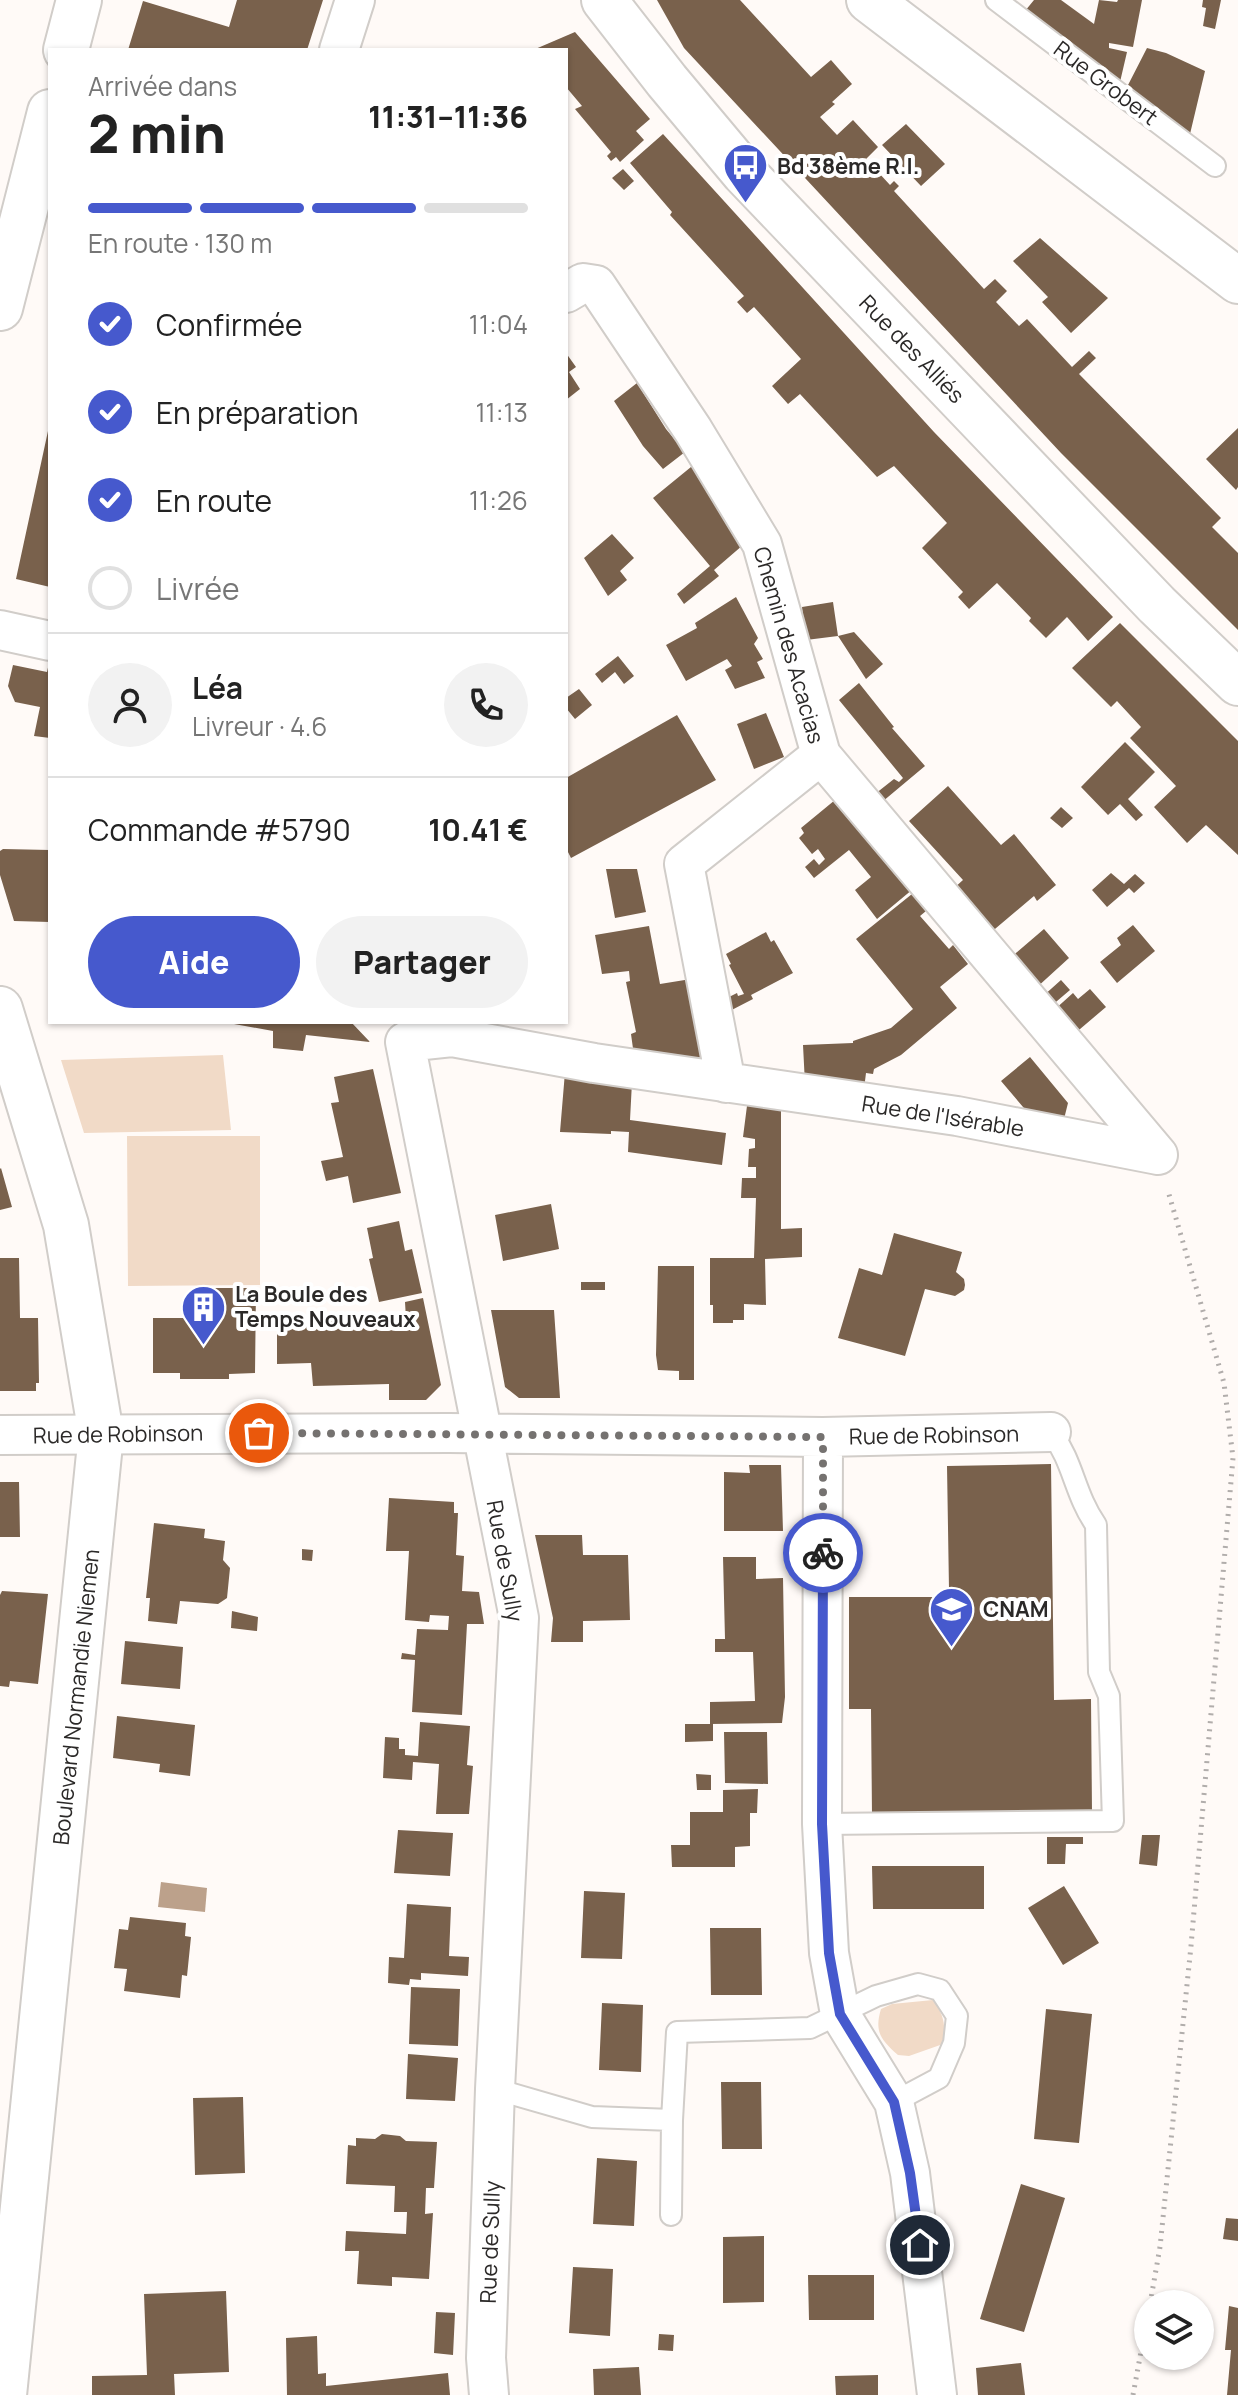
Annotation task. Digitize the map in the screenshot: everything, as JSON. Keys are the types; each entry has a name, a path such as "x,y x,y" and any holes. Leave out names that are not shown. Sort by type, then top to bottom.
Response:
{"street":[{"path":"67,48 79,0"},
{"path":"340,48 355,0"},
{"name":"Rue des Alliés","path":"604,0 744,173 1157,605 1238,683"},
{"path":"869,0 1238,281"},
{"path":"0,308 48,120"},
{"name":"Chemin des Acacias","path":"568,292 583,283 596,285 693,430 762,544 821,755 1158,1155"},
{"path":"0,630 48,641"},
{"path":"726,1083 684,864 821,755"},
{"name":"Boulevard Normandie Niemen","path":"0,1009 66,1225 101,1434 4,2395"},
{"name":"Rue de l'Isérable","path":"396,1032 452,1037 594,1063 957,1116 1158,1155"},
{"name":"Rue de Sully","path":"396,1032 519,1618 495,2089 486,2358 489,2395"},
{"name":"Rue de Robinson","path":"0,1435 823,1437 1051,1432"},
{"path":"823,1437 822,1824 829,1953 840,2014 894,2102 910,2173 937,2395"}],"lane":[{"name":"Rue Grobert","path":"996,0 1215,166"},
{"path":"822,1824 1113,1821 1109,1696 1099,1672 1096,1525 1082,1505 1065,1451 1051,1432"},
{"path":"671,2215 677,2032 810,2028 876,1996 918,1984 940,1990 957,2016 954,2043 939,2078 894,2102"},
{"path":"495,2089 592,2117 672,2120"}],"path":[{"path":"1152,2290 1160,2247 1191,1946 1233,1458 1224,1383 1158,1155"},
{"path":"1133,2395 1138,2370"}],"shaded area":[{"path":"223,1055 231,1130 84,1133 61,1060"},
{"path":"127,1136 260,1136 260,1285 128,1286"},
{"path":"161,1882 207,1888 205,1912 158,1907"},
{"path":"933,2000 943,2020 943,2044 909,2056 898,2055 880,2035 878,2024 881,2009 892,2004"}],"building":[{"path":"237,0 323,0 308,48 129,48 143,1 229,27"},
{"path":"657,0 740,0 811,77 831,60 852,84 820,117 837,135 853,120 878,147 866,159 890,185 894,181 899,186 894,191 984,289 995,279 1007,291 996,302 1019,326 1027,319 1072,367 1089,351 1096,358 1079,374 1221,518 1212,527 1238,553 1238,630 1061,453 684,48"},
{"path":"1034,0 1061,0 1094,24 1099,0 1142,0 1133,47 1109,43 1109,48 1127,52 1120,82 1025,11"},
{"path":"1203,0 1221,0 1215,29 1203,26 1206,8 1202,7"},
{"path":"575,32 650,119 636,131 644,140 620,162 616,157 611,161 607,156 611,152 575,109 582,106 568,89 568,48 538,48"},
{"path":"1147,48 1205,71 1190,134 1127,87"},
{"path":"906,124 945,164 921,186 882,145"},
{"path":"663,134 934,432 1113,617 1088,641 1067,617 1046,638 997,583 969,609 958,597 963,592 922,548 947,523 894,466 877,477 800,394 788,404 772,386 801,359 754,307 747,313 737,302 744,296 670,215 672,212 630,163"},
{"path":"623,169 634,181 624,190 612,178"},
{"path":"1040,238 1108,298 1071,333 1042,302 1048,297 1013,261"},
{"path":"568,356 576,367 569,372 580,389 568,398"},
{"path":"637,383 666,429 685,452 663,469 643,446 614,401"},
{"path":"1238,428 1238,487 1236,490 1206,459"},
{"path":"48,431 48,587 16,579"},
{"path":"702,458 733,524 729,528 743,545 714,570 719,576 684,604 677,594 710,566 653,498"},
{"path":"612,534 634,558 620,571 627,580 608,596 584,558"},
{"path":"736,597 758,638 754,644 763,659 757,662 765,678 735,689 725,670 732,666 727,659 686,681 666,645 697,628 695,623"},
{"path":"833,602 838,636 806,640 802,607"},
{"path":"1120,623 1238,741 1238,855 1206,825 1187,843 1154,807 1176,786 1130,738 1141,727 1117,701 1111,707 1072,668"},
{"path":"854,632 883,664 866,679 838,636"},
{"path":"618,656 634,676 624,684 615,672 602,683 595,674"},
{"path":"13,665 47,672 48,668 48,738 34,736 40,707 15,702 8,686"},
{"path":"859,683 925,766 882,802 875,794 894,779 899,782 903,778 839,700"},
{"path":"579,689 592,705 575,719 568,710 568,697"},
{"path":"766,713 784,757 754,769 737,724"},
{"path":"677,715 716,780 571,858 568,852 568,777"},
{"path":"1125,742 1155,772 1128,799 1143,815 1136,821 1120,804 1108,815 1081,787"},
{"path":"948,786 1001,845 1014,834 1056,885 1037,901 1034,896 989,934 953,889 963,880 909,821"},
{"path":"835,800 919,884 877,919 855,890 871,877 849,850 814,878 805,867 814,859 819,865 825,859 818,849 812,854 799,838 804,833 801,828"},
{"path":"1061,807 1073,818 1062,828 1050,818"},
{"path":"48,850 48,922 14,921 0,875 0,851"},
{"path":"606,869 637,869 646,912 615,918"},
{"path":"1111,873 1124,884 1135,874 1145,883 1134,893 1129,888 1107,907 1092,890"},
{"path":"912,894 926,911 920,916 949,949 953,945 968,964 940,987 957,1008 901,1055 874,1069 873,1074 866,1073 864,1089 805,1084 803,1045 853,1043 891,1028 913,1009 856,939"},
{"path":"1133,925 1155,951 1117,983 1100,962 1121,945 1117,938"},
{"path":"649,926 660,984 691,979 707,1062 635,1063 631,1034 636,1032 626,982 630,981 629,971 602,974 595,935"},
{"path":"1044,929 1069,958 1035,989 1010,958"},
{"path":"766,932 793,973 751,995 753,999 722,1015 719,1002 737,993 738,996 744,994 726,954"},
{"path":"1061,980 1070,990 1050,1007 1042,997"},
{"path":"1090,989 1106,1007 1073,1035 1053,1011 1073,993 1078,999"},
{"path":"234,1024 353,1024 370,1042 306,1035 303,1051 273,1048 273,1031"},
{"path":"1030,1057 1068,1103 1063,1123 1029,1114 1001,1081"},
{"path":"373,1069 401,1193 353,1203 348,1176 326,1181 321,1161 343,1157 331,1103 339,1102 334,1077"},
{"path":"565,1072 632,1082 630,1120 726,1133 722,1165 628,1152 629,1132 560,1132"},
{"path":"748,1098 781,1101 781,1229 802,1228 802,1257 765,1259 766,1305 744,1304 744,1320 713,1323 710,1258 754,1258 756,1198 741,1198 742,1178 756,1178 756,1167 748,1167 749,1149 755,1148 755,1139 743,1137"},
{"path":"0,1169 12,1207 0,1210"},
{"path":"551,1204 559,1249 503,1261 495,1215"},
{"path":"399,1221 405,1251 412,1249 422,1293 379,1302 369,1259 373,1258 367,1228"},
{"path":"894,1233 962,1252 956,1272 964,1279 965,1285 964,1290 955,1296 925,1289 905,1356 838,1338 859,1268 882,1275"},
{"path":"0,1258 19,1258 20,1318 38,1318 39,1383 36,1383 36,1391 0,1391"},
{"path":"658,1266 694,1266 694,1380 679,1380 679,1371 658,1370"},
{"path":"581,1282 605,1282 605,1290 581,1290"},
{"name":"La Boule des Temps Nouveaux","path":"194,1288 256,1288 255,1373 229,1374 229,1379 180,1379 180,1373 153,1373 153,1318 195,1318"},
{"path":"423,1298 441,1385 426,1400 389,1400 389,1384 313,1386 311,1363 277,1364 277,1323 406,1319 405,1302"},
{"path":"491,1310 554,1310 560,1398 519,1398 505,1387"},
{"name":"CNAM","path":"1051,1464 1054,1700 1091,1699 1092,1812 872,1815 871,1709 849,1709 849,1597 941,1597 949,1589 947,1466"},
{"path":"749,1465 781,1465 783,1531 724,1531 724,1472 750,1473"},
{"path":"0,1482 19,1482 20,1537 0,1537"},
{"path":"389,1498 454,1502 454,1513 458,1513 456,1555 464,1556 462,1591 479,1592 484,1624 467,1624 462,1715 412,1712 415,1660 401,1659 402,1653 415,1655 417,1629 448,1630 449,1616 430,1615 429,1622 405,1620 409,1551 386,1551"},
{"path":"154,1523 205,1529 204,1538 225,1541 223,1560 230,1568 227,1598 218,1604 180,1601 177,1624 148,1621 150,1598 146,1598"},
{"path":"535,1535 582,1535 583,1555 628,1555 630,1620 583,1621 583,1642 551,1642 553,1618"},
{"path":"302,1549 313,1550 312,1561 302,1560"},
{"path":"723,1557 756,1557 756,1579 783,1578 785,1697 782,1723 710,1724 710,1702 755,1701 753,1652 715,1652 715,1639 725,1639"},
{"path":"2,1591 48,1594 38,1684 10,1681 9,1687 0,1686"},
{"path":"232,1611 258,1617 257,1631 231,1628"},
{"path":"125,1641 183,1647 180,1689 121,1684"},
{"path":"117,1716 195,1725 190,1776 159,1772 160,1764 113,1758"},
{"path":"420,1722 470,1726 467,1765 473,1766 469,1814 436,1814 439,1764 413,1762 412,1780 383,1778 385,1737 399,1738 399,1749 405,1749 405,1755 418,1756"},
{"path":"685,1724 713,1724 713,1741 685,1742"},
{"path":"724,1732 767,1732 768,1784 725,1783"},
{"path":"696,1774 711,1775 711,1790 697,1790"},
{"path":"758,1789 757,1813 750,1813 750,1846 735,1847 735,1867 672,1867 671,1845 690,1845 690,1812 723,1812 723,1790"},
{"path":"398,1830 453,1833 450,1876 394,1873"},
{"path":"1142,1835 1160,1835 1157,1866 1139,1864"},
{"path":"1047,1837 1083,1837 1083,1844 1066,1844 1065,1864 1047,1864"},
{"path":"872,1866 984,1866 984,1909 873,1909"},
{"path":"1064,1886 1099,1943 1063,1965 1028,1908"},
{"path":"584,1891 625,1893 622,1959 581,1958"},
{"path":"407,1904 451,1907 449,1956 469,1957 468,1976 421,1973 421,1980 410,1979 409,1985 388,1983 389,1957 404,1958"},
{"path":"130,1917 186,1923 185,1936 191,1937 187,1976 182,1975 180,1998 124,1991 127,1969 114,1968 119,1929 128,1930"},
{"path":"710,1928 761,1928 762,1995 711,1995"},
{"path":"411,1987 460,1989 458,2046 409,2044"},
{"path":"602,2003 643,2005 641,2072 599,2070"},
{"path":"1046,2009 1092,2014 1079,2143 1034,2139"},
{"path":"408,2054 458,2058 455,2101 406,2099"},
{"path":"721,2082 761,2082 762,2149 722,2149"},
{"path":"243,2097 245,2173 195,2175 193,2098"},
{"path":"382,2134 400,2136 406,2141 437,2142 434,2188 426,2188 425,2214 433,2213 429,2279 392,2277 392,2286 357,2284 359,2251 345,2251 346,2231 406,2234 407,2212 394,2212 395,2186 346,2184 348,2145 356,2146 356,2138 375,2139"},
{"path":"597,2158 637,2161 634,2226 593,2224"},
{"path":"1021,2184 1065,2198 1024,2332 980,2319"},
{"path":"1226,2218 1238,2219 1238,2241 1223,2239"},
{"path":"764,2236 764,2302 723,2303 723,2237"},
{"path":"573,2267 613,2269 610,2336 569,2333"},
{"path":"808,2275 874,2275 874,2320 809,2320"},
{"path":"226,2291 229,2372 174,2374 175,2395 92,2395 92,2376 147,2375 144,2294"},
{"path":"1229,2306 1238,2308 1238,2395 1227,2395 1231,2350 1225,2350"},
{"path":"436,2312 455,2313 453,2355 434,2353"},
{"path":"659,2334 674,2335 673,2351 658,2350"},
{"path":"317,2336 318,2374 326,2373 326,2386 448,2373 450,2395 287,2395 286,2338"},
{"path":"1021,2363 1025,2395 978,2395 976,2368"},
{"path":"639,2367 641,2395 594,2395 593,2369"},
{"path":"878,2375 878,2395 836,2395 835,2376"}],"way so far":[{"path":"259,1433 823,1437 823,1553"}],"place":[{"name":"Bd 38ème R.I.","path":"746,205"},
{"name":"La Boule des Temps Nouveaux","path":"204,1346"},
{"name":"CNAM","path":"952,1648"}],"route":[{"path":"823,1553 822,1824 829,1953 840,2014 894,2102 910,2173 920,2245"}]}
